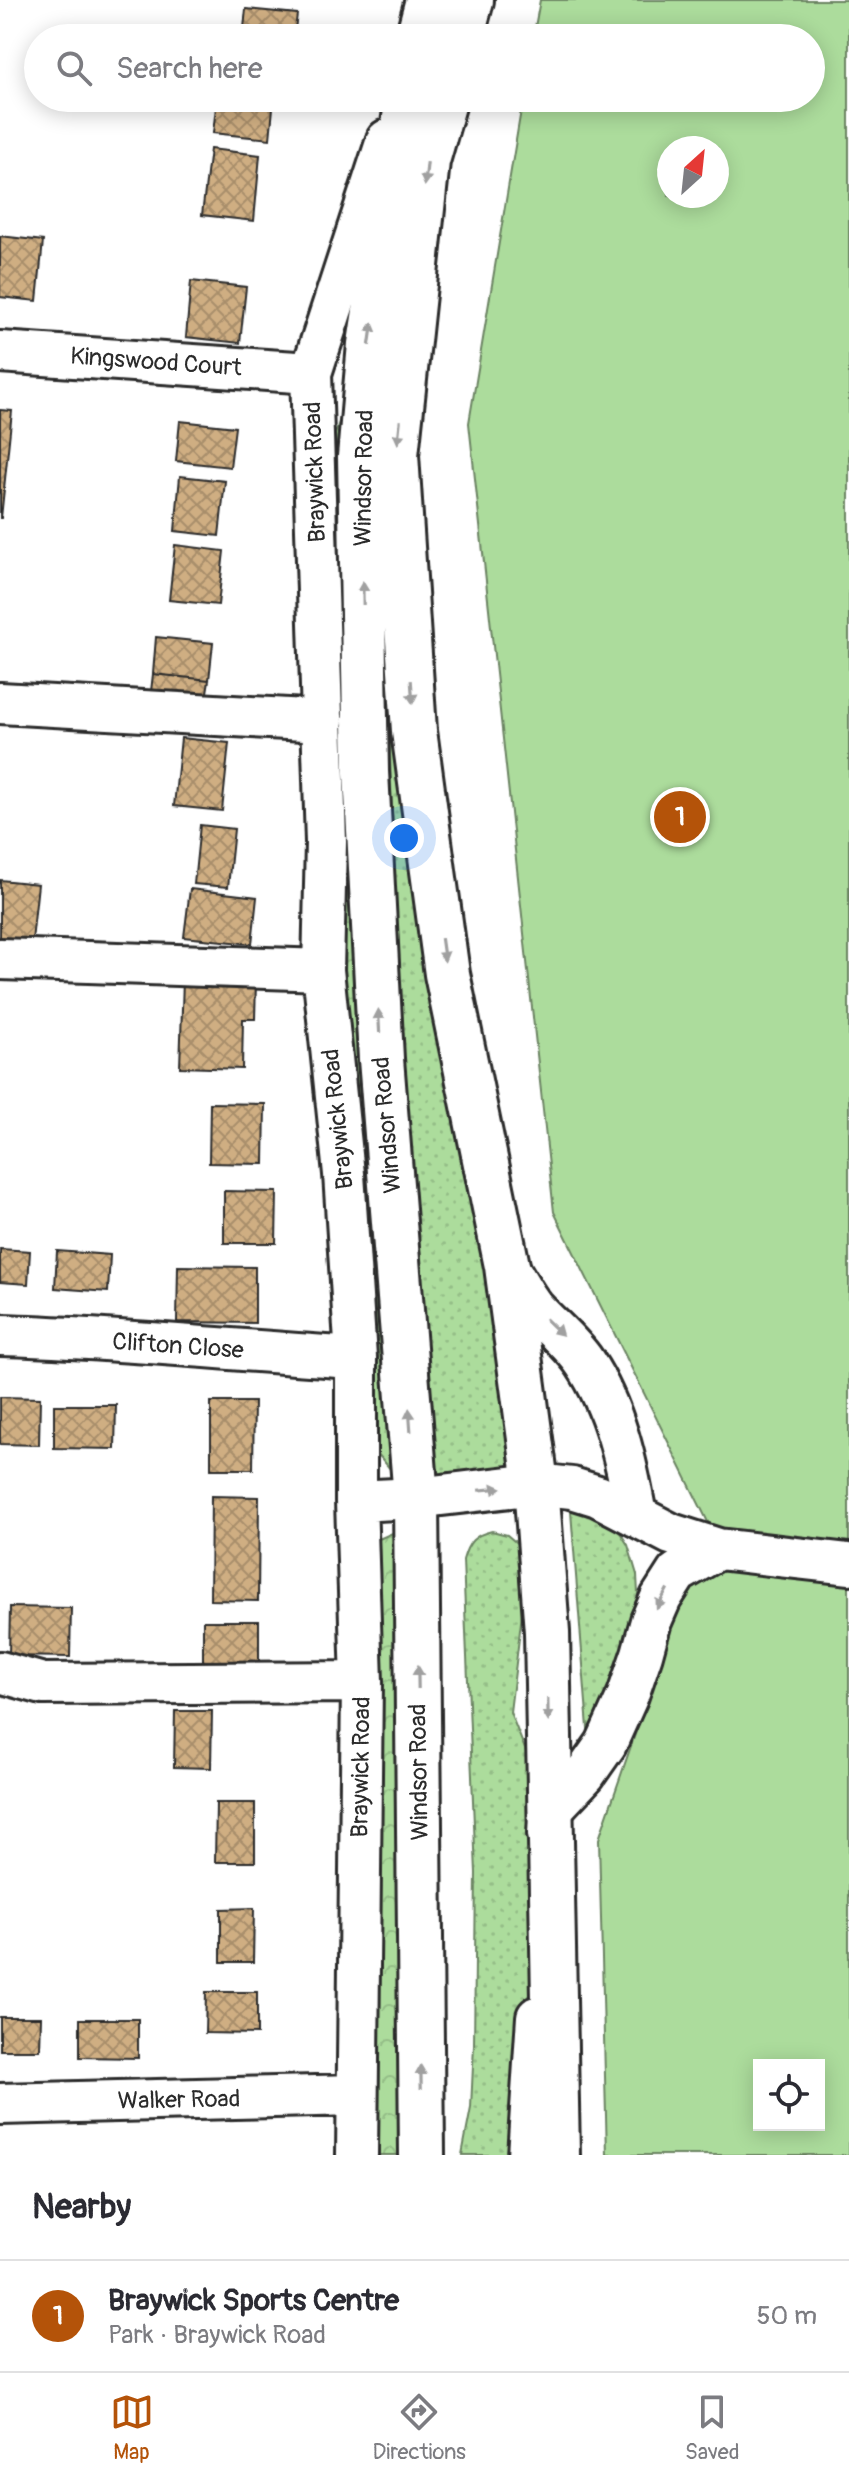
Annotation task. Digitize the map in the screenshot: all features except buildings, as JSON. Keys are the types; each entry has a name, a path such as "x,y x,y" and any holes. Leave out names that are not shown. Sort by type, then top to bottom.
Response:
{"main road":[{"path":"422,24 428,0"},
{"path":"465,24 471,0"},
{"name":"Windsor Road","path":"406,112 370,344 360,457 366,772 381,1059 416,1498 422,2155"},
{"path":"441,112 427,161 396,455 414,731 442,944 507,1266 536,1484 547,1632 557,2155"}],"street":[{"name":"Braywick Road","path":"357,2155 362,1682 356,1501 356,1358 344,1174 323,970 326,842 311,373 396,112"},
{"name":"Kingswood Court","path":"0,352 311,373"},
{"path":"0,703 323,721"},
{"path":"0,959 323,970"},
{"path":"507,1266 533,1307 566,1338 586,1364 603,1397 627,1464 636,1516"},
{"name":"Clifton Close","path":"0,1335 356,1358"},
{"path":"356,1501 416,1498 536,1484 572,1488 598,1496 671,1534 718,1549 849,1564"},
{"path":"528,2155 550,1811 585,1774 606,1744 628,1695 651,1621 677,1573 718,1549"},
{"path":"0,1672 43,1684 362,1682"},
{"name":"Walker Road","path":"0,2104 357,2095"}],"green space":[{"path":"540,0 849,0 849,2155 607,2155 599,1839 708,1522 554,1212 469,423 521,112 825,112 825,24 536,24"},
{"path":"340,419 354,996 400,1481 377,1453 342,994 327,459"},
{"path":"383,556 488,1264 514,1470 434,1476 402,1095"},
{"path":"570,1499 612,1520 628,1545 637,1575 639,1613 589,1741"},
{"path":"399,1530 418,2155 379,2155 379,1539"},
{"path":"492,1531 507,1535 520,1546 524,1597 510,1712 550,1811 520,2155 462,2155 471,2108 476,1873 463,1560 473,1540"}],"place":[{"name":"Braywick Sports Centre","path":"680,817"}]}
